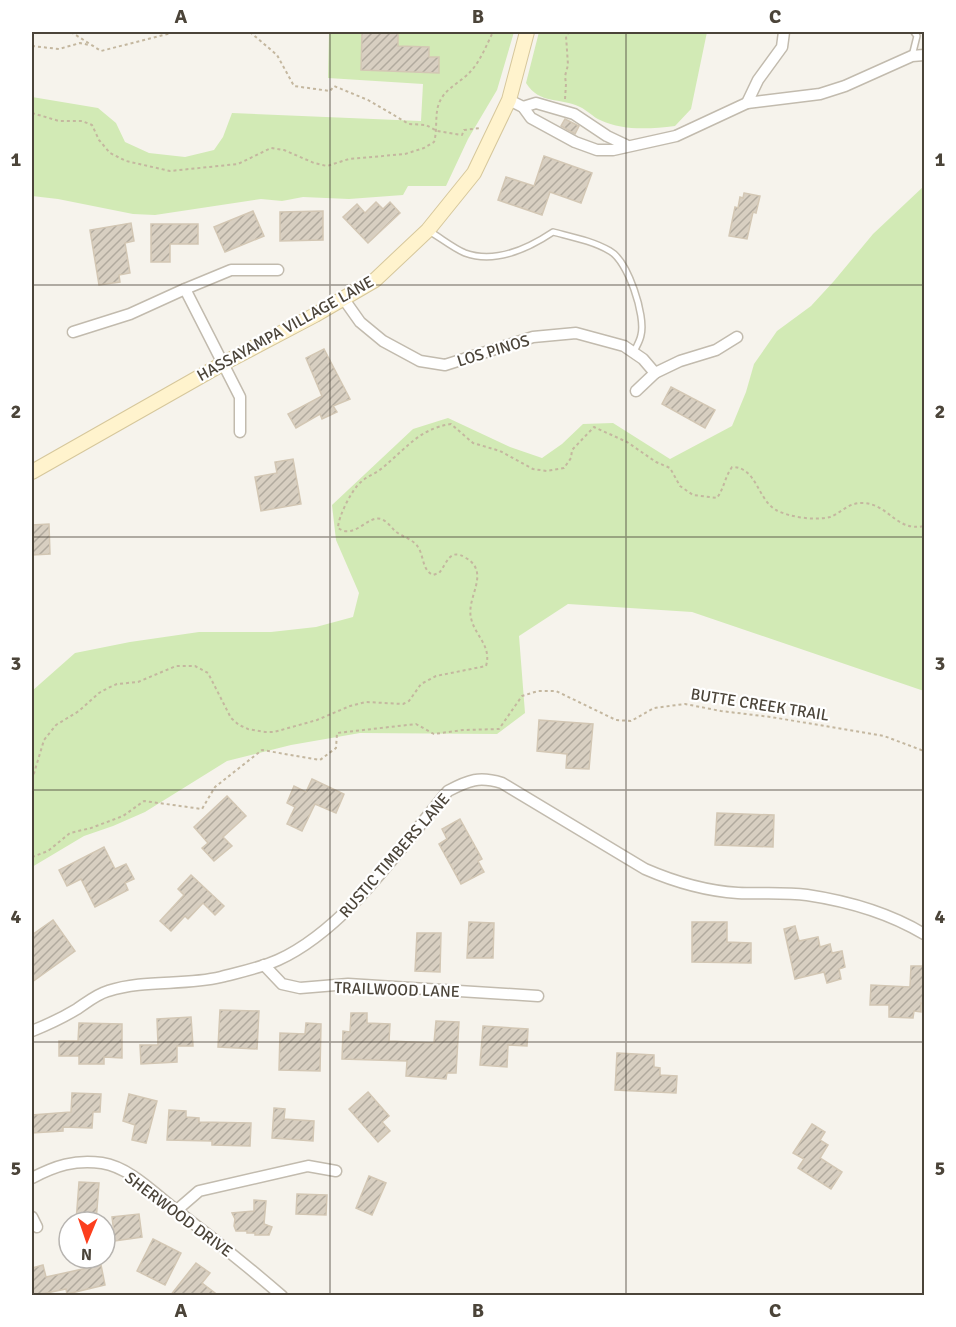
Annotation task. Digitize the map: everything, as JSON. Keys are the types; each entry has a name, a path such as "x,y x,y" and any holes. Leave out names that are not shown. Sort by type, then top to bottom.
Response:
{"street":[{"name":"HASSAYAMPA VILLAGE LANE","path":"32,472 375,280 428,230 474,173 509,100 528,32"},
{"path":"747,103 758,80 782,47 784,32"},
{"path":"509,100 524,107 531,118 584,145 605,150 665,140 747,103 820,94 912,56 924,55"},
{"path":"524,107 536,103 580,117 626,146"},
{"path":"584,145 593,127"},
{"path":"73,332 130,314 231,270 278,270"},
{"path":"185,289 240,397 240,432"},
{"name":"LOS PINOS","path":"343,298 360,322 383,341 420,361 444,365 533,337 576,333 624,346 643,359 655,373"},
{"path":"636,391 655,373 680,361 716,350 737,337"},
{"name":"RUSTIC TIMBERS LANE","path":"32,1031 52,1023 107,991 145,983 174,983 218,978 264,965 307,944 340,918 364,892 448,791 466,781 485,778 502,783 645,869 666,878 694,887 735,892 806,895 849,904 906,923 924,934"},
{"name":"TRAILWOOD LANE","path":"264,965 282,984 300,988 348,984 538,996"},
{"name":"SHERWOOD DRIVE","path":"32,1178 71,1162 104,1163 118,1168 231,1252 282,1296"},
{"path":"177,1210 199,1191 308,1166 336,1171"}],"lane":[{"path":"912,56 917,36 914,32"},
{"path":"428,230 466,253 490,256 510,254 538,242 553,232 580,238 612,251 624,267 637,296 641,317 641,335 634,352"}],"path":[{"path":"71,32 85,39 91,46"},
{"path":"32,46 59,50 80,42 101,51 175,32"},
{"path":"249,32 277,55 294,86 330,91 334,86 368,100 409,124 426,125 437,131 462,135 464,130 485,128 496,130"},
{"path":"32,113 59,121 82,121 92,125 99,140 110,153 126,161 170,171 238,164 271,148 284,150 327,166 349,159 405,154 434,142 440,100 472,71 493,32"},
{"path":"564,105 565,76 568,65 566,36 568,32"},
{"path":"32,780 44,740 56,725 108,688 117,684 138,682 176,666 195,666 208,673 231,718 248,729 265,732 274,732 317,720 366,702 403,704 409,701 421,684 436,676 486,666 487,650 471,618 471,606 478,578 478,572 471,561 462,555 452,555 439,573 433,574 426,570 417,545 383,520 375,519 350,531 338,528 338,520 361,481 380,470 416,438 432,428 451,424 473,443 500,451 533,469 547,471 564,468 571,458 572,450 594,427 627,442 656,462 670,468 680,486 693,495 717,498 725,484 727,474 732,467 739,467 749,473 769,506 784,514 815,518 831,517 854,504 864,503 879,506 897,521 908,526 924,526"},
{"name":"BUTTE CREEK TRAIL","path":"32,857 48,851 70,833 92,828 123,816 144,801 202,809 215,787 262,750 320,760 336,747 337,733 416,724 434,734 499,729 522,696 538,692 556,691 616,720 631,721 654,708 685,704 884,736 924,751"}],"green space":[{"path":"329,32 514,32 497,90 468,139 446,186 408,186 403,195 349,199 303,197 282,201 261,199 155,215 133,214 32,196 32,97 98,108 116,123 125,142 149,153 185,157 214,150 223,137 232,113 421,121 423,84 328,78"},
{"path":"539,32 707,32 691,109 675,126 627,128 600,120 573,104 538,95 526,83"},
{"path":"924,186 924,691 692,612 568,604 519,636 525,713 497,734 360,733 291,745 227,761 145,812 84,836 32,867 32,691 75,653 199,632 271,632 316,627 353,617 359,593 336,540 332,505 413,429 448,418 510,447 542,458 562,444 583,424 613,423 670,459 732,426 746,392 754,364 777,331 811,306 873,234"}],"building":[{"path":"362,32 398,32 398,46 429,47 429,57 439,57 439,73 361,70"},
{"path":"565,119 579,126 575,134 561,126"},
{"path":"544,156 592,173 581,203 550,192 542,215 498,200 506,177 534,186"},
{"path":"744,193 760,196 756,213 753,212 747,239 729,236 735,207 738,208 740,197 743,198"},
{"path":"376,202 383,209 390,202 400,213 368,243 343,217 357,204 365,213"},
{"path":"253,211 264,236 225,252 214,227"},
{"path":"323,211 323,240 280,241 280,212"},
{"path":"131,223 134,241 125,243 130,273 119,275 120,282 99,285 90,230"},
{"path":"151,224 198,224 198,244 170,244 170,262 151,262"},
{"path":"324,349 350,399 333,406 337,412 322,419 320,414 296,428 288,414 322,396 306,358"},
{"path":"671,387 715,410 705,428 662,404"},
{"path":"293,459 301,504 261,511 255,477 277,473 275,462"},
{"path":"49,524 50,554 32,555 32,525"},
{"path":"539,720 593,724 589,769 566,768 567,754 537,751"},
{"path":"312,779 344,794 336,813 315,804 302,831 287,824 295,807 287,803 294,786 306,792"},
{"path":"227,796 246,816 223,837 232,846 214,861 202,848 208,843 194,827"},
{"path":"717,813 774,815 773,847 715,845"},
{"path":"460,819 482,859 478,861 484,872 461,884 439,844 447,839 442,829"},
{"path":"104,847 115,869 126,864 134,879 125,883 128,890 95,907 81,879 67,886 59,870"},
{"path":"191,875 224,906 215,915 203,903 188,919 185,916 171,931 160,921 184,895 178,889"},
{"path":"53,920 75,951 32,982 32,935"},
{"path":"469,922 494,923 493,958 467,958"},
{"path":"692,922 727,922 727,942 751,943 751,963 692,962"},
{"path":"795,926 799,941 818,937 820,947 830,944 832,953 842,951 845,967 839,969 841,979 827,983 824,972 795,979 784,929"},
{"path":"417,933 441,933 440,972 415,971"},
{"path":"911,966 924,966 924,1004 921,1003 921,1012 914,1011 913,1018 889,1017 889,1005 870,1005 871,985 910,987"},
{"path":"220,1010 259,1011 257,1049 218,1047"},
{"path":"351,1013 367,1013 367,1023 390,1024 389,1041 434,1043 436,1021 459,1022 456,1073 447,1073 446,1079 406,1076 407,1061 342,1059 343,1031 350,1032"},
{"path":"191,1017 193,1046 177,1046 177,1062 141,1064 140,1045 158,1045 157,1019"},
{"path":"79,1023 122,1024 122,1058 104,1057 104,1064 79,1064 79,1056 59,1056 59,1041 78,1041"},
{"path":"306,1023 321,1024 320,1071 279,1070 280,1033 305,1034"},
{"path":"483,1026 528,1029 527,1046 508,1045 507,1067 480,1065"},
{"path":"617,1053 654,1055 654,1067 660,1068 660,1075 677,1076 676,1093 615,1090"},
{"path":"368,1092 389,1116 382,1122 390,1131 378,1142 349,1109"},
{"path":"72,1093 101,1094 100,1112 93,1112 92,1128 63,1127 63,1131 32,1133 32,1115 71,1112"},
{"path":"129,1094 157,1101 146,1143 132,1140 135,1125 123,1121"},
{"path":"274,1108 285,1109 284,1119 314,1121 313,1141 272,1138"},
{"path":"169,1110 186,1111 186,1117 199,1118 199,1122 251,1123 250,1146 212,1145 212,1141 167,1140"},
{"path":"812,1124 825,1132 820,1140 828,1145 820,1158 842,1172 831,1189 798,1168 804,1159 793,1153"},
{"path":"369,1176 386,1183 372,1215 356,1208"},
{"path":"79,1182 99,1183 97,1210 77,1210"},
{"path":"297,1194 327,1195 326,1215 296,1214"},
{"path":"254,1200 266,1201 264,1224 272,1227 269,1235 236,1231 232,1213 254,1211"},
{"path":"139,1214 142,1237 117,1241 117,1216"},
{"path":"153,1239 181,1253 165,1285 137,1271"},
{"path":"196,1263 210,1273 202,1283 219,1296 170,1296"},
{"path":"43,1265 46,1277 78,1270 102,1270 105,1285 67,1294 66,1289 32,1296 32,1268"}]}
